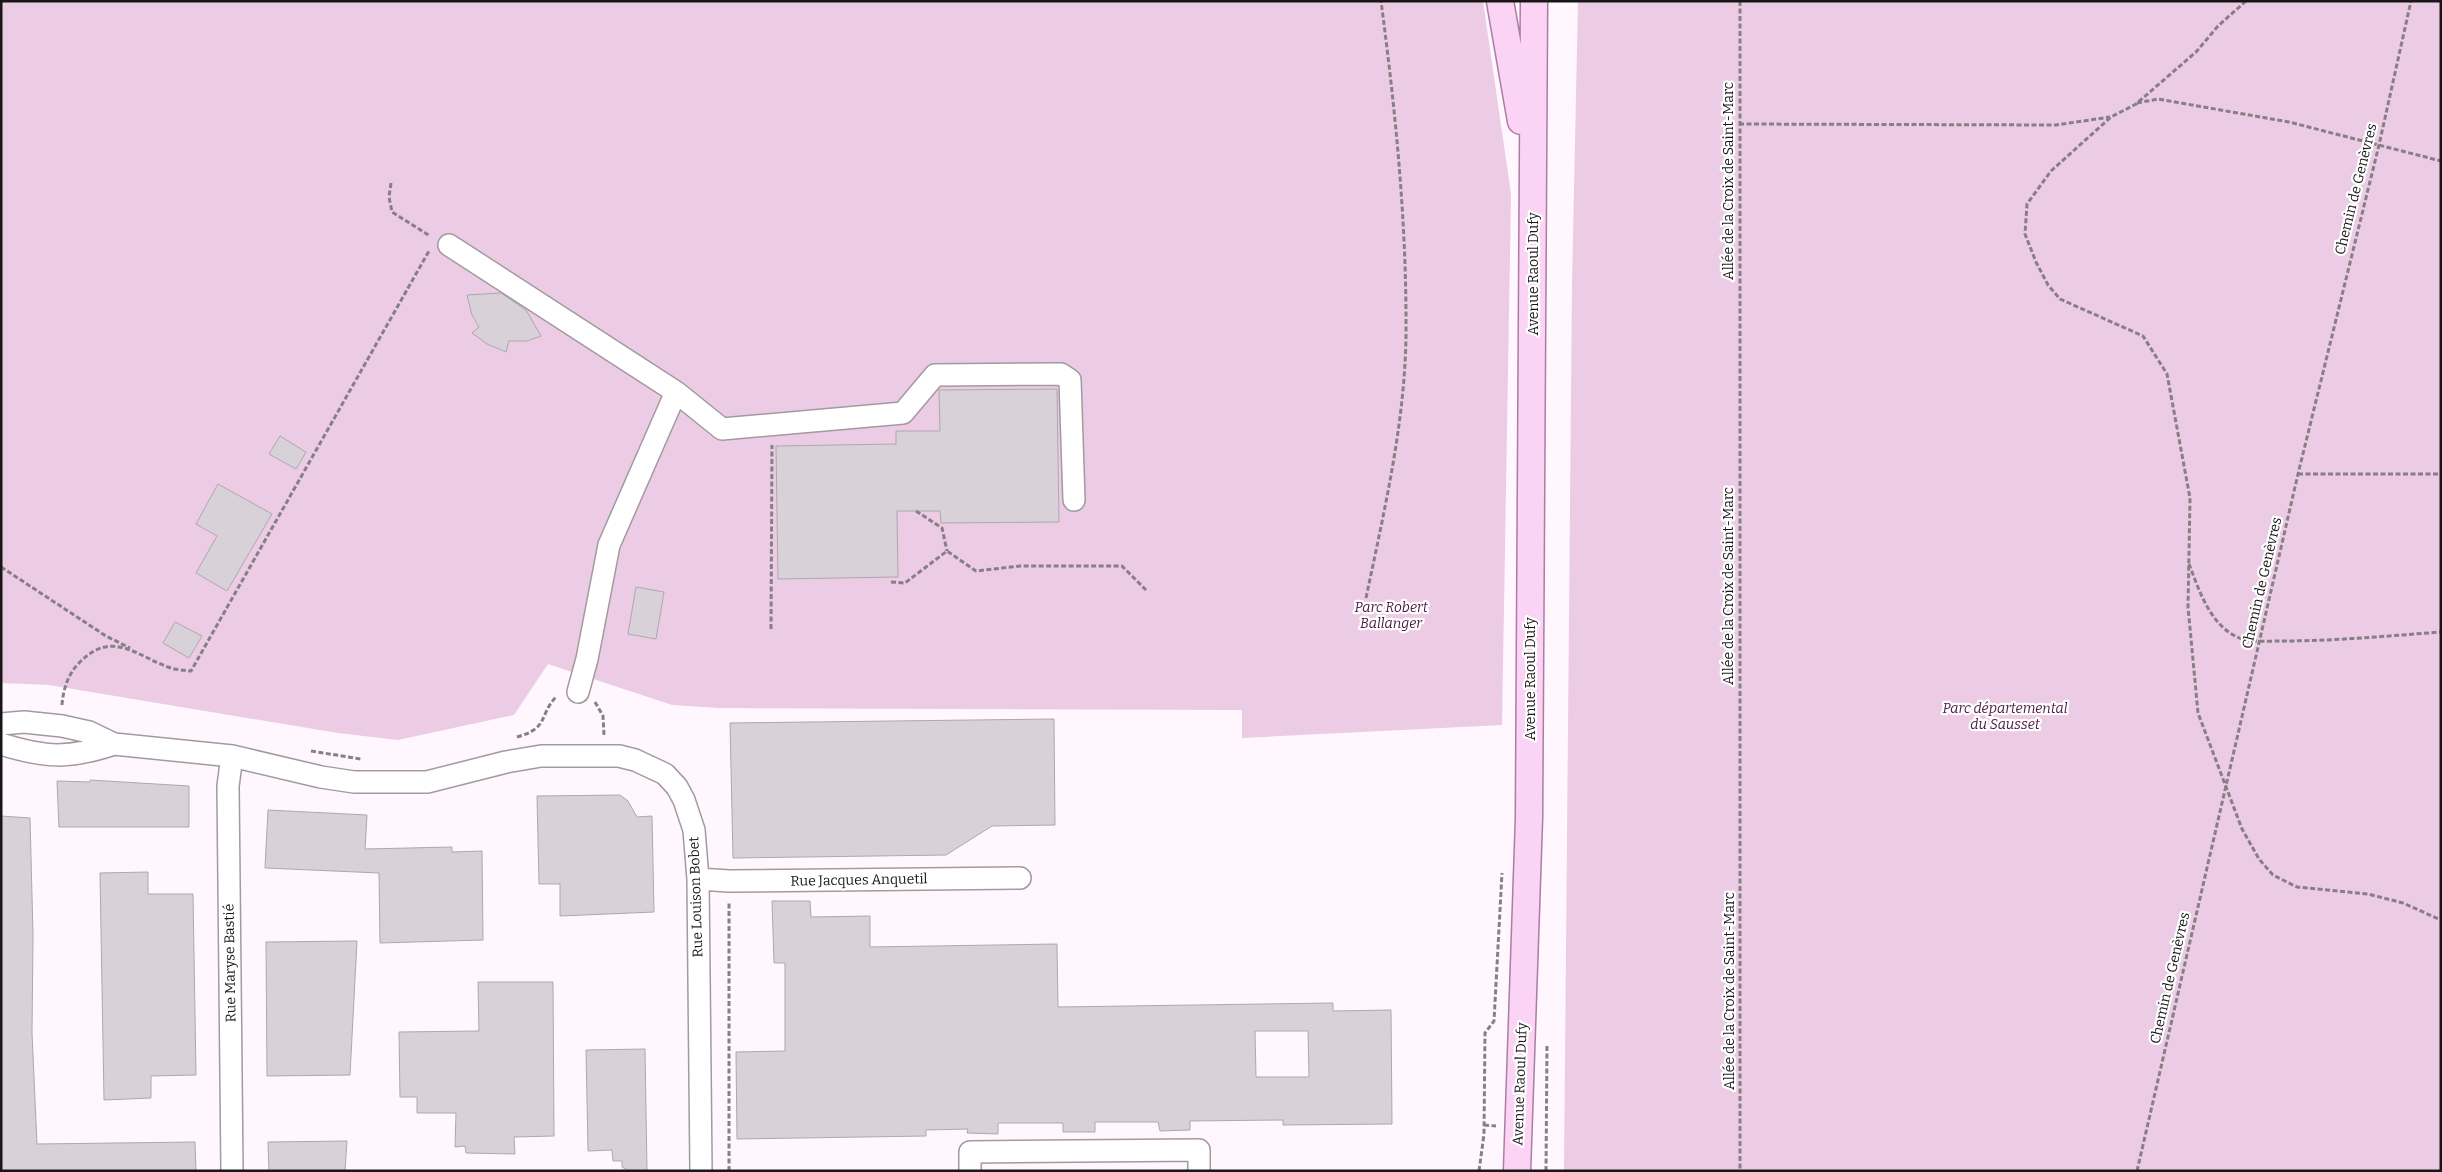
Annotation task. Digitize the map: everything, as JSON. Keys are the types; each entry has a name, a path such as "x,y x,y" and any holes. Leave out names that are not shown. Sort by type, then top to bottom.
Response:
{"main road":[{"name":"Avenue Raoul Dufy","path":"1500,1 1533,188"},
{"name":"Avenue Raoul Dufy","path":"1517,1171 1529,818 1534,1"}],"street":[{"path":"438,245 676,392 722,429 902,413 935,375 1061,374 1070,380 1074,500"},
{"path":"578,692 587,659 609,545 676,392"},
{"path":"1,724 24,722 62,726 89,732 114,744"},
{"path":"1,744 23,751 65,757 91,752 114,744"},
{"name":"Rue Louison Bobet","path":"114,744 232,756 321,776 379,783 426,782 531,758 604,756 627,758 666,774 677,787 690,815 694,830 698,879 701,1171"},
{"name":"Rue Maryse Bastié","path":"232,756 228,786 232,1171"},
{"name":"Rue Jacques Anquetil","path":"698,879 729,881 1020,878"},
{"path":"970,1171 970,1152 1199,1150 1199,1171"}],"path":[{"path":"1366,598 1387,506 1397,439 1406,323 1392,93 1381,1"},
{"name":"Allée de la Croix de Saint-Marc","path":"1740,1 1740,1171"},
{"path":"2246,1 2218,26 2196,52 2136,104 2111,117 2046,178 2026,204 2025,234 2048,285 2060,299 2143,336 2167,374 2190,498 2188,606 2198,713 2242,829 2260,859 2274,875 2297,887 2368,894 2403,903 2441,920"},
{"name":"Chemin de Genèvres","path":"2136,1171 2298,474 2379,145 2411,1"},
{"path":"2136,104 2158,99 2289,122 2441,161"},
{"path":"1739,124 2056,125 2111,117"},
{"path":"1,567 106,636 172,668 191,671 438,245 392,212 389,197 391,184"},
{"path":"771,629 772,425"},
{"path":"2298,474 2441,474"},
{"path":"916,511 942,528 947,551 976,571 1020,566 1122,566 1146,590"},
{"path":"891,582 905,583 947,551"},
{"path":"2188,561 2199,591 2214,619 2236,637 2260,641 2308,641 2441,632"},
{"path":"61,710 62,696 71,671 83,659 110,645 134,650"},
{"path":"510,739 537,729 557,695 567,692 578,692 591,697 603,716 604,756"},
{"path":"305,749 367,760"},
{"path":"729,881 729,1171"}],"green space":[{"name":"Parc Robert Ballanger","path":"1,1 1483,1 1511,194 1502,725 1242,738 1242,710 719,708 672,705 548,664 514,715 398,740 338,733 49,685 1,683"},
{"name":"Parc départemental du Sausset","path":"1578,1 2441,1 2441,1171 1564,1171 1572,284"}],"building":[{"path":"501,293 526,310 541,336 527,341 509,341 506,352 487,344 472,333 479,327 472,315 467,295"},
{"path":"1057,389 1059,522 941,523 940,511 897,511 898,577 778,579 776,446 896,444 896,431 940,431 939,390"},
{"path":"280,436 306,452 296,469 269,454"},
{"path":"218,484 272,514 227,591 196,573 217,536 196,524"},
{"path":"636,587 664,592 656,639 628,634"},
{"path":"175,622 202,636 189,658 163,643"},
{"path":"1054,719 1055,825 992,826 946,855 733,858 730,723"},
{"path":"90,780 189,786 189,827 59,827 57,781 90,782"},
{"path":"620,795 628,801 637,817 652,816 654,912 560,916 560,884 539,884 537,796"},
{"path":"268,810 367,815 365,849 452,847 452,852 482,851 483,940 380,943 379,873 265,868"},
{"path":"1,816 30,818 33,935 32,1033 37,1144 195,1142 196,1171 1,1171"},
{"path":"148,872 148,894 193,894 196,1075 151,1076 151,1098 104,1100 100,873"},
{"path":"772,901 810,901 811,917 870,916 870,947 1057,944 1058,1007 1333,1003 1333,1011 1391,1010 1392,1124 1283,1125 1283,1120 1190,1121 1190,1130 1160,1131 1158,1122 1095,1122 1095,1132 1063,1132 1063,1123 998,1123 998,1134 967,1133 968,1129 926,1130 926,1136 737,1139 736,1052 785,1051 785,963 774,963","holes":["1255,1031 1308,1031 1309,1077 1256,1077"]},
{"path":"357,941 350,1075 267,1076 266,942"},
{"path":"478,982 553,982 554,1136 514,1137 515,1154 466,1153 465,1146 455,1147 456,1113 417,1113 417,1097 400,1097 399,1032 479,1031"},
{"path":"645,1049 647,1171 629,1171 622,1167 622,1161 613,1161 612,1150 588,1151 586,1050"},
{"path":"347,1141 345,1171 269,1171 268,1142"}]}
